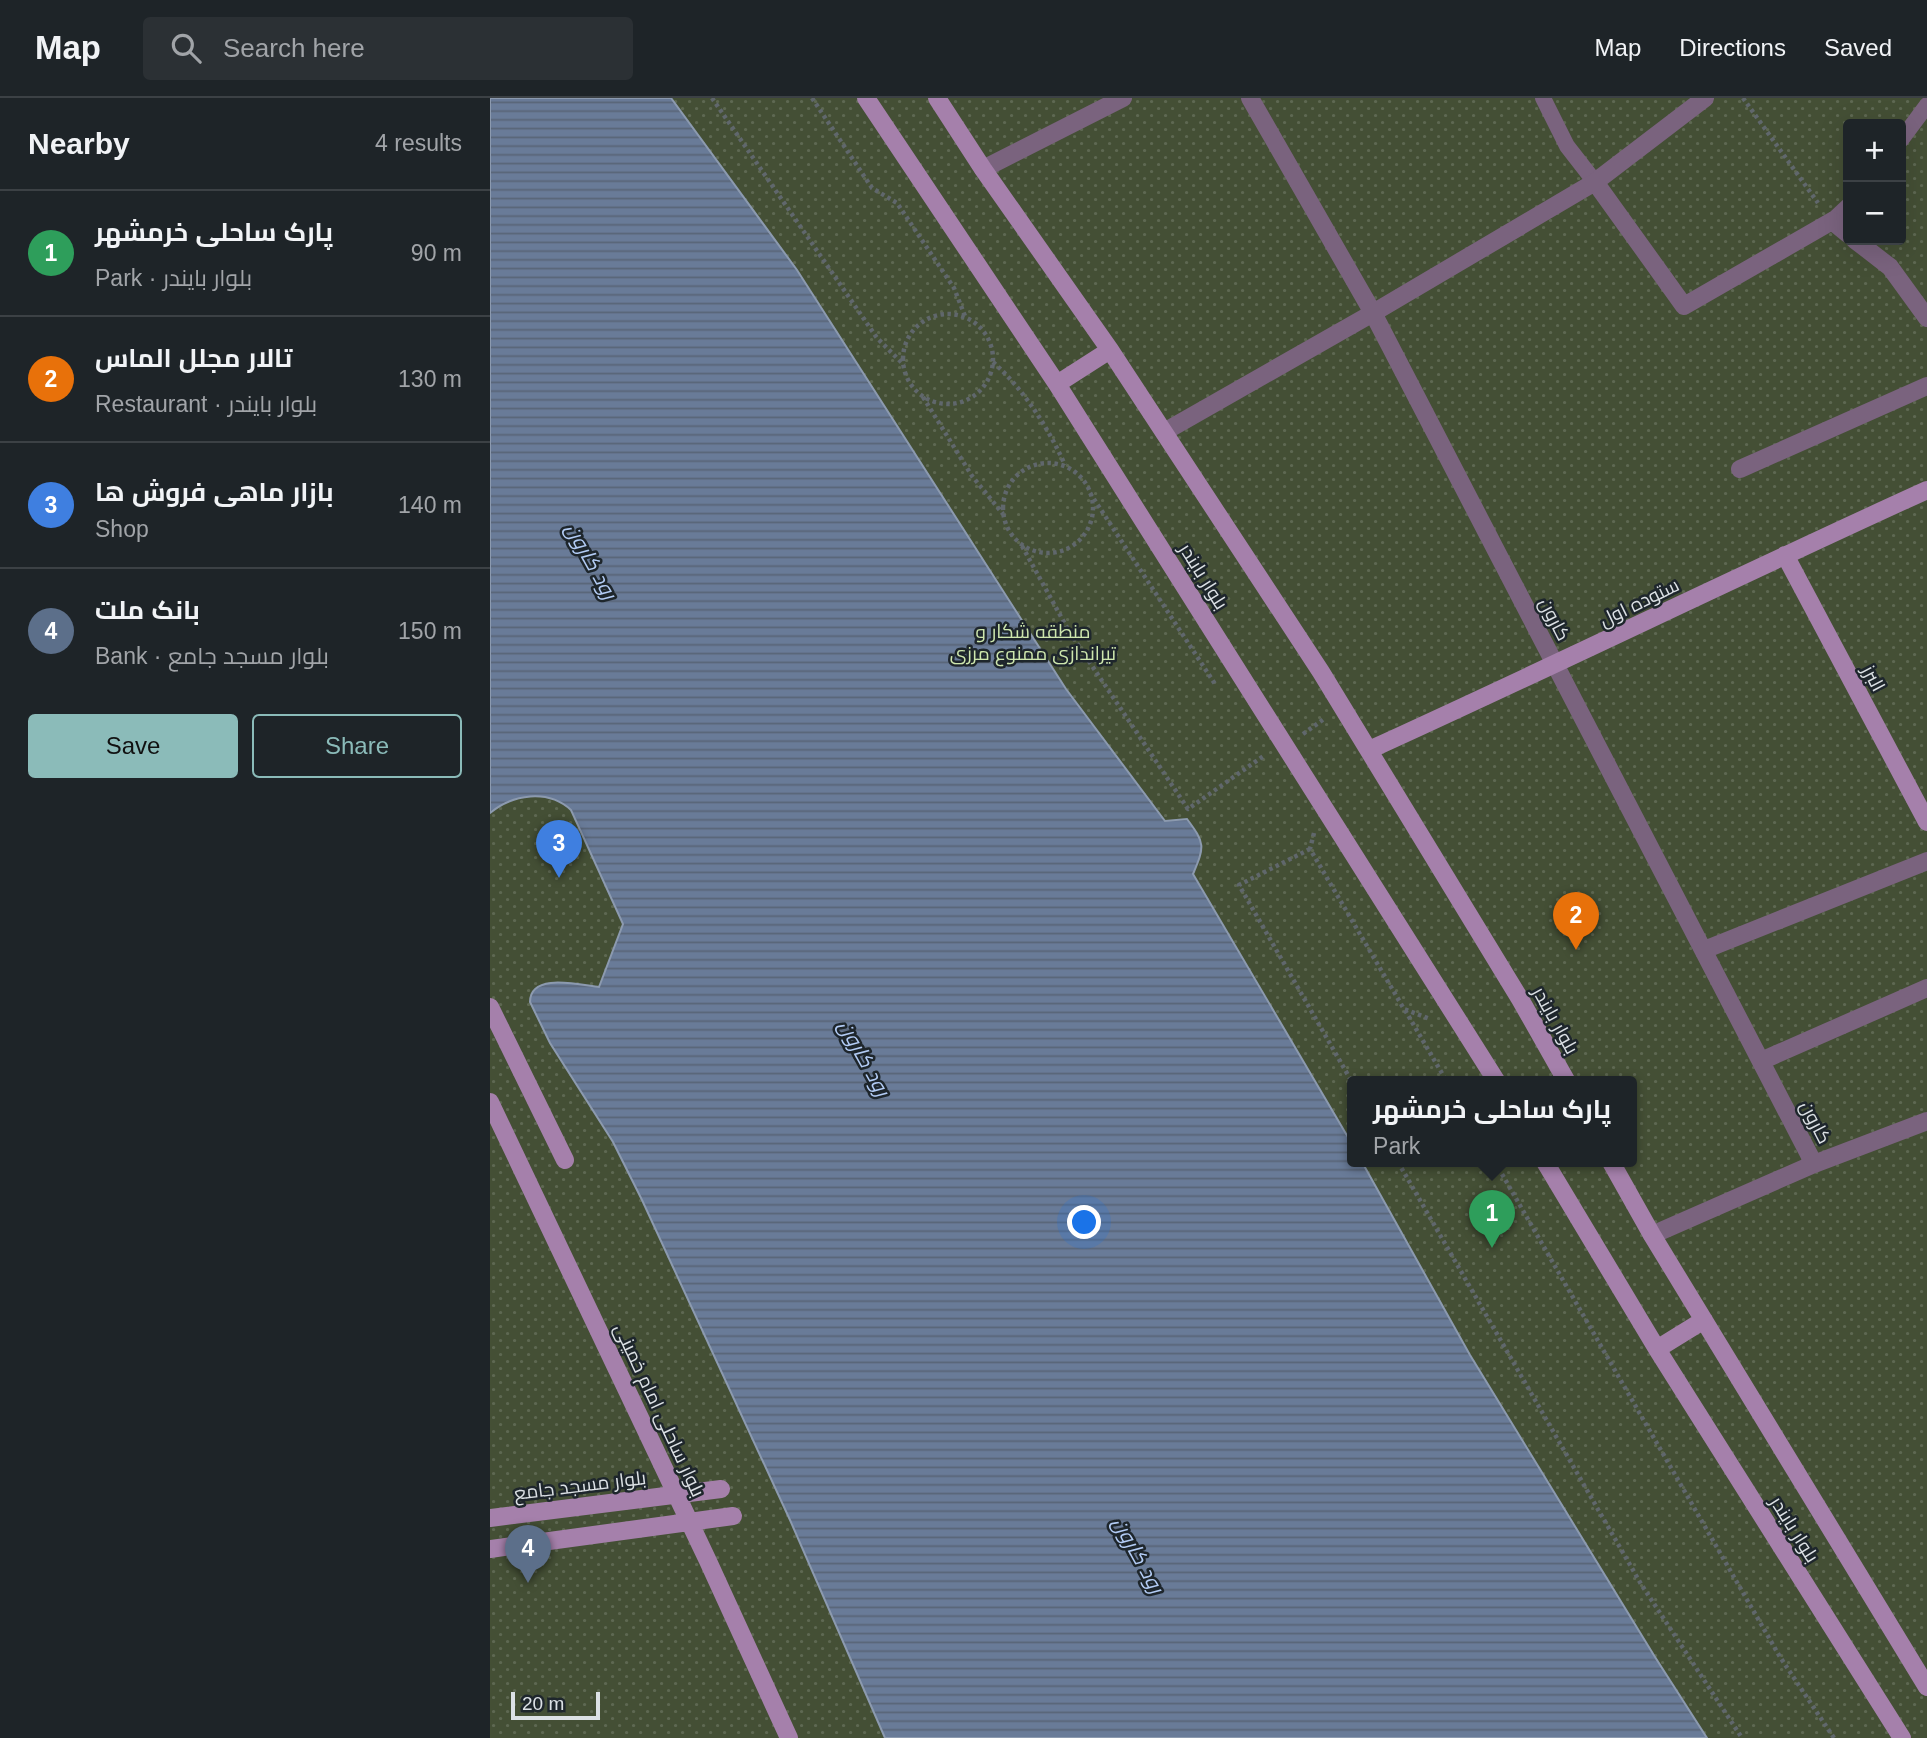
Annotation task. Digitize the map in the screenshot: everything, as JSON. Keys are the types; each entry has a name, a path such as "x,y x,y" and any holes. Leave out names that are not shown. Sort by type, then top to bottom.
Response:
{"street":[{"name":"بلوار بایندر","path":"866,98 1057,384 1493,1076"},
{"name":"بلوار بایندر","path":"937,98 983,169 1110,350 1321,672 1520,999 1564,1076"},
{"path":"983,169 1123,98"},
{"name":"کارون","path":"1250,98 1373,313 1814,1164"},
{"path":"1164,432 1595,182 1705,98"},
{"path":"1595,182 1684,306 1832,221 1843,230"},
{"path":"1862,245 1891,267 1927,318"},
{"path":"1057,384 1110,350"},
{"path":"1740,469 1927,386"},
{"name":"ستوده اول","path":"1368,750 1927,490"},
{"name":"البرز","path":"1785,555 1927,822"},
{"path":"1704,950 1927,860"},
{"path":"1762,1061 1927,988"},
{"path":"490,1007 565,1160"},
{"name":"بلوار ساحلی امام خمینی","path":"490,1102 690,1522 789,1738"},
{"path":"1652,1235 1814,1164 1927,1121"},
{"name":"بلوار بایندر","path":"1548,1167 1657,1349 1902,1738"},
{"name":"بلوار بایندر","path":"1614,1167 1652,1235 1927,1687"},
{"path":"1657,1349 1704,1320"},
{"name":"بلوار مسجد جامع","path":"490,1518 721,1489"},
{"path":"490,1549 733,1516"}],"lane":[{"path":"1544,98 1567,146 1595,182"},
{"path":"1906,134 1927,105"},
{"path":"1832,221 1843,211"}],"path":[{"path":"712,98 877,338 904,365"},
{"path":"812,98 872,188 897,203 954,288 965,317"},
{"path":"1743,98 1832,221"},
{"path":"923,397 940,404 959,403 976,395 988,381 993,362 991,344 981,328 965,317 947,314 929,318 914,330 905,347 904,365 910,383 923,397 972,476 1003,514 1009,532 1022,546 1070,633 1188,809 1263,756 1270,766"},
{"path":"993,362 1012,379 1053,439 1065,466"},
{"path":"1003,514 1004,495 1013,479 1028,467 1046,463 1065,466 1080,477 1216,687"},
{"path":"1022,546 1040,553 1059,552 1075,544 1087,530 1093,512 1090,493"},
{"path":"1314,830 1310,849 1443,1076"},
{"path":"1310,849 1239,885 1349,1076"},
{"path":"1404,1009 1467,1032"},
{"path":"1401,1167 1641,1584 1742,1738"},
{"path":"1498,1167 1780,1657 1834,1738"}],"green space":[{"name":"منطقه شکار و تیراندازی ممنوع مرزی","path":"490,98 1927,98 1927,1738 490,1738"}],"water":[{"name":"رود کارون","path":"490,98 671,98 797,270 1066,689 1165,821 1187,819 1197,834 1201,851 1193,874 1347,1136 1347,1167 1365,1167 1470,1355 1707,1738 885,1738 790,1520 642,1200 613,1142 550,1043 530,1002 532,993 547,984 557,982 599,987 623,924 571,810 552,799 531,796 509,802 490,813"}],"place":[{"name":"بازار ماهی فروش ها","path":"559,878"},
{"name":"تالار مجلل الماس","path":"1576,950"},
{"name":"پارک ساحلی خرمشهر","path":"1492,1248"},
{"name":"بانک ملت","path":"528,1583"}]}
